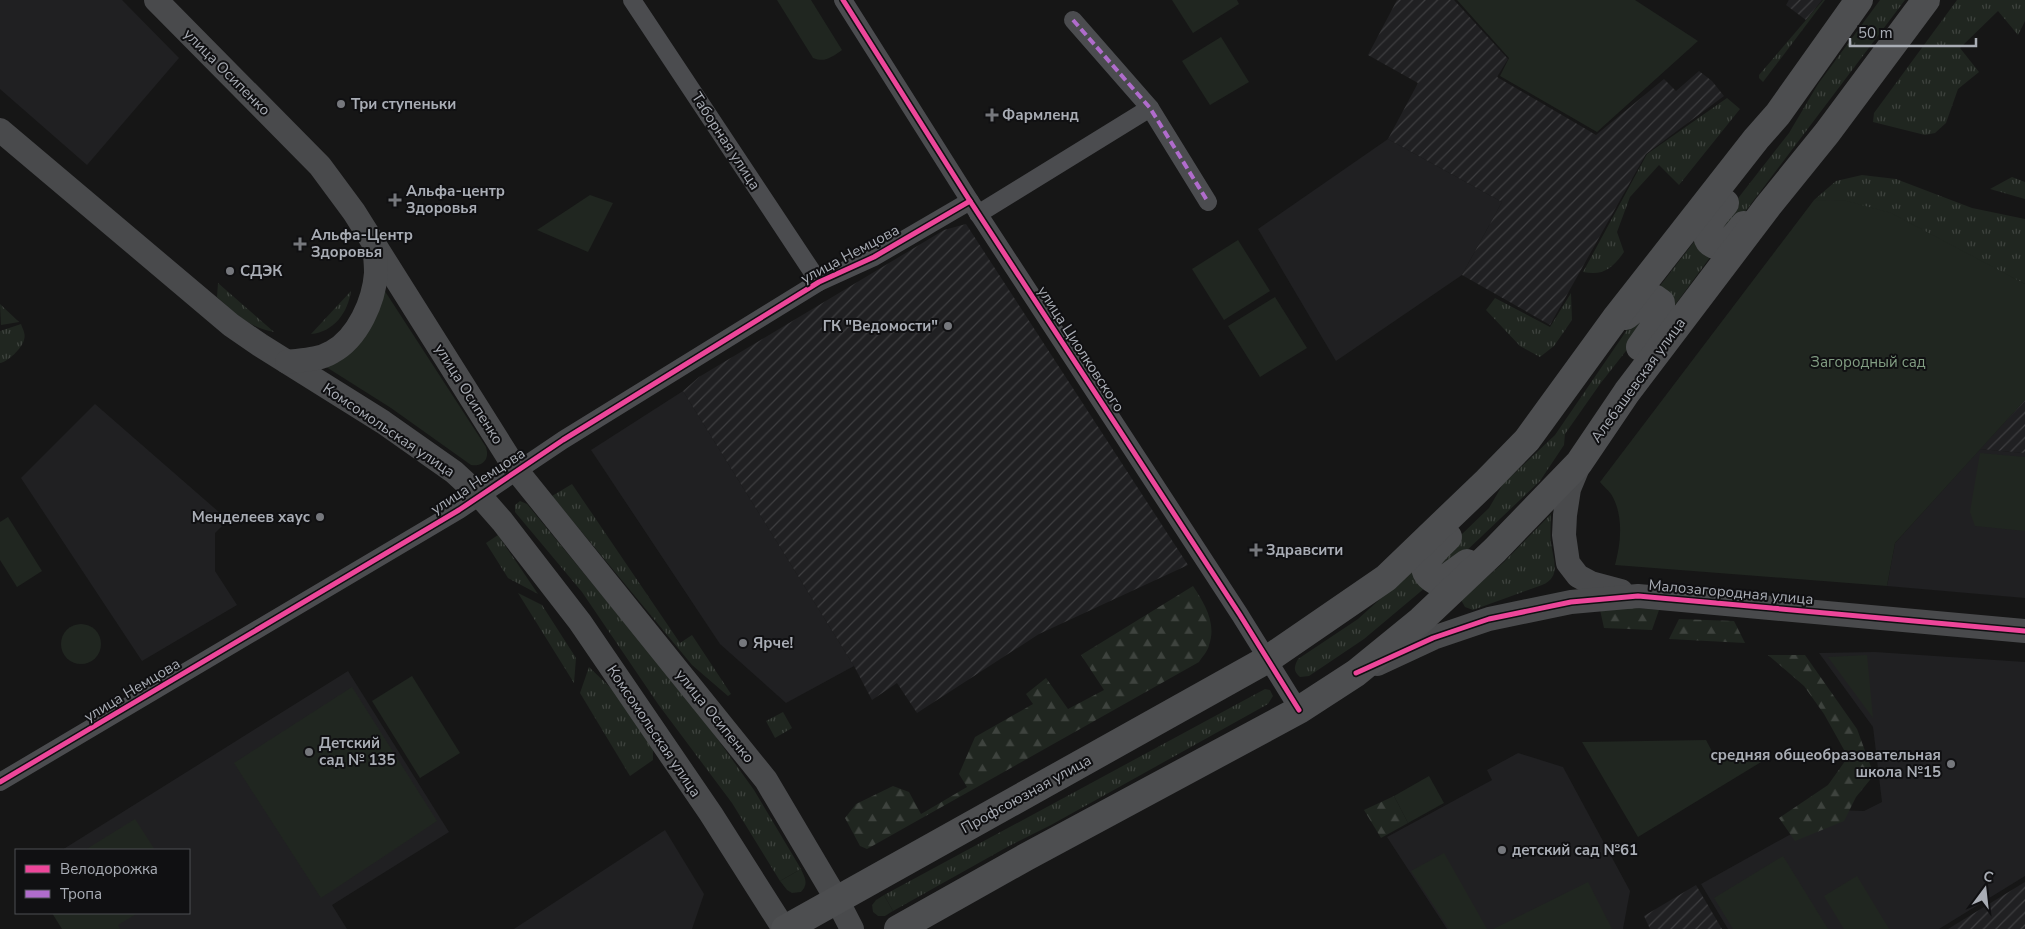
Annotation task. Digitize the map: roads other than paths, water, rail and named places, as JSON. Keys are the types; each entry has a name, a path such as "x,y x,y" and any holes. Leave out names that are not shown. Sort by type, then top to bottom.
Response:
{"main road":[{"name":"улица Осипенко","path":"156,0 320,166 354,212 517,471 766,780 837,900 852,929"},
{"path":"1268,659 1386,578 1527,440 1614,319 1756,139 1778,114 1859,0"},
{"name":"Алебашевская улица","path":"1299,710 1356,673 1421,620 1438,587 1495,550 1579,463 1627,392 1768,206 1827,134 1926,0"},
{"name":"Комсомольская улица","path":"0,130 231,325 383,422 454,472 480,496 502,521 580,622 711,814 785,929"},
{"path":"1756,139 1743,179 1708,226 1706,232 1708,240 1721,246 1729,243 1750,218 1768,206"},
{"path":"287,362 314,359 332,353 358,327 368,306 376,273 374,244"},
{"path":"1614,319 1629,315 1641,302 1648,298 1654,298 1661,303 1661,317 1634,357 1627,392"},
{"name":"Малозагородная улица","path":"1579,463 1569,489 1565,515 1564,535 1568,563 1578,576 1591,583 1638,596"},
{"path":"1468,626 1426,573 1425,565 1428,558 1478,505 1487,481"},
{"name":"Малозагородная улица","path":"1356,673 1433,638 1490,619 1571,602 1638,596 2025,631"},
{"name":"Профсоюзная улица","path":"785,929 1268,659"},
{"path":"898,929 1061,838 1299,710"}],"street":[{"name":"Таборная улица","path":"632,0 819,282"},
{"name":"улица Циолковского","path":"843,0 974,208 1268,659 1299,710"},
{"path":"1073,20 1150,108 1208,202"},
{"name":"улица Немцова","path":"0,782 356,572 480,496 563,440 819,282 974,208 1150,108"}],"place":[{"name":"Три ступеньки","path":"341,104"},
{"name":"Фармленд","path":"992,115"},
{"name":"Альфа-центр Здоровья","path":"395,200"},
{"name":"Альфа-Центр Здоровья","path":"300,244"},
{"name":"СДЭК","path":"230,271"},
{"name":"ГК \"Ведомости\"","path":"948,326"},
{"name":"Менделеев хаус","path":"320,517"},
{"name":"Здравсити","path":"1256,550"},
{"name":"Ярче!","path":"743,643"},
{"name":"Детский сад № 135","path":"309,752"},
{"name":"средняя общеобразовательная школа №15","path":"1951,764"},
{"name":"детский сад №61","path":"1502,850"}],"park label":[{"name":"Загородный сад","path":"1868,362"}]}
